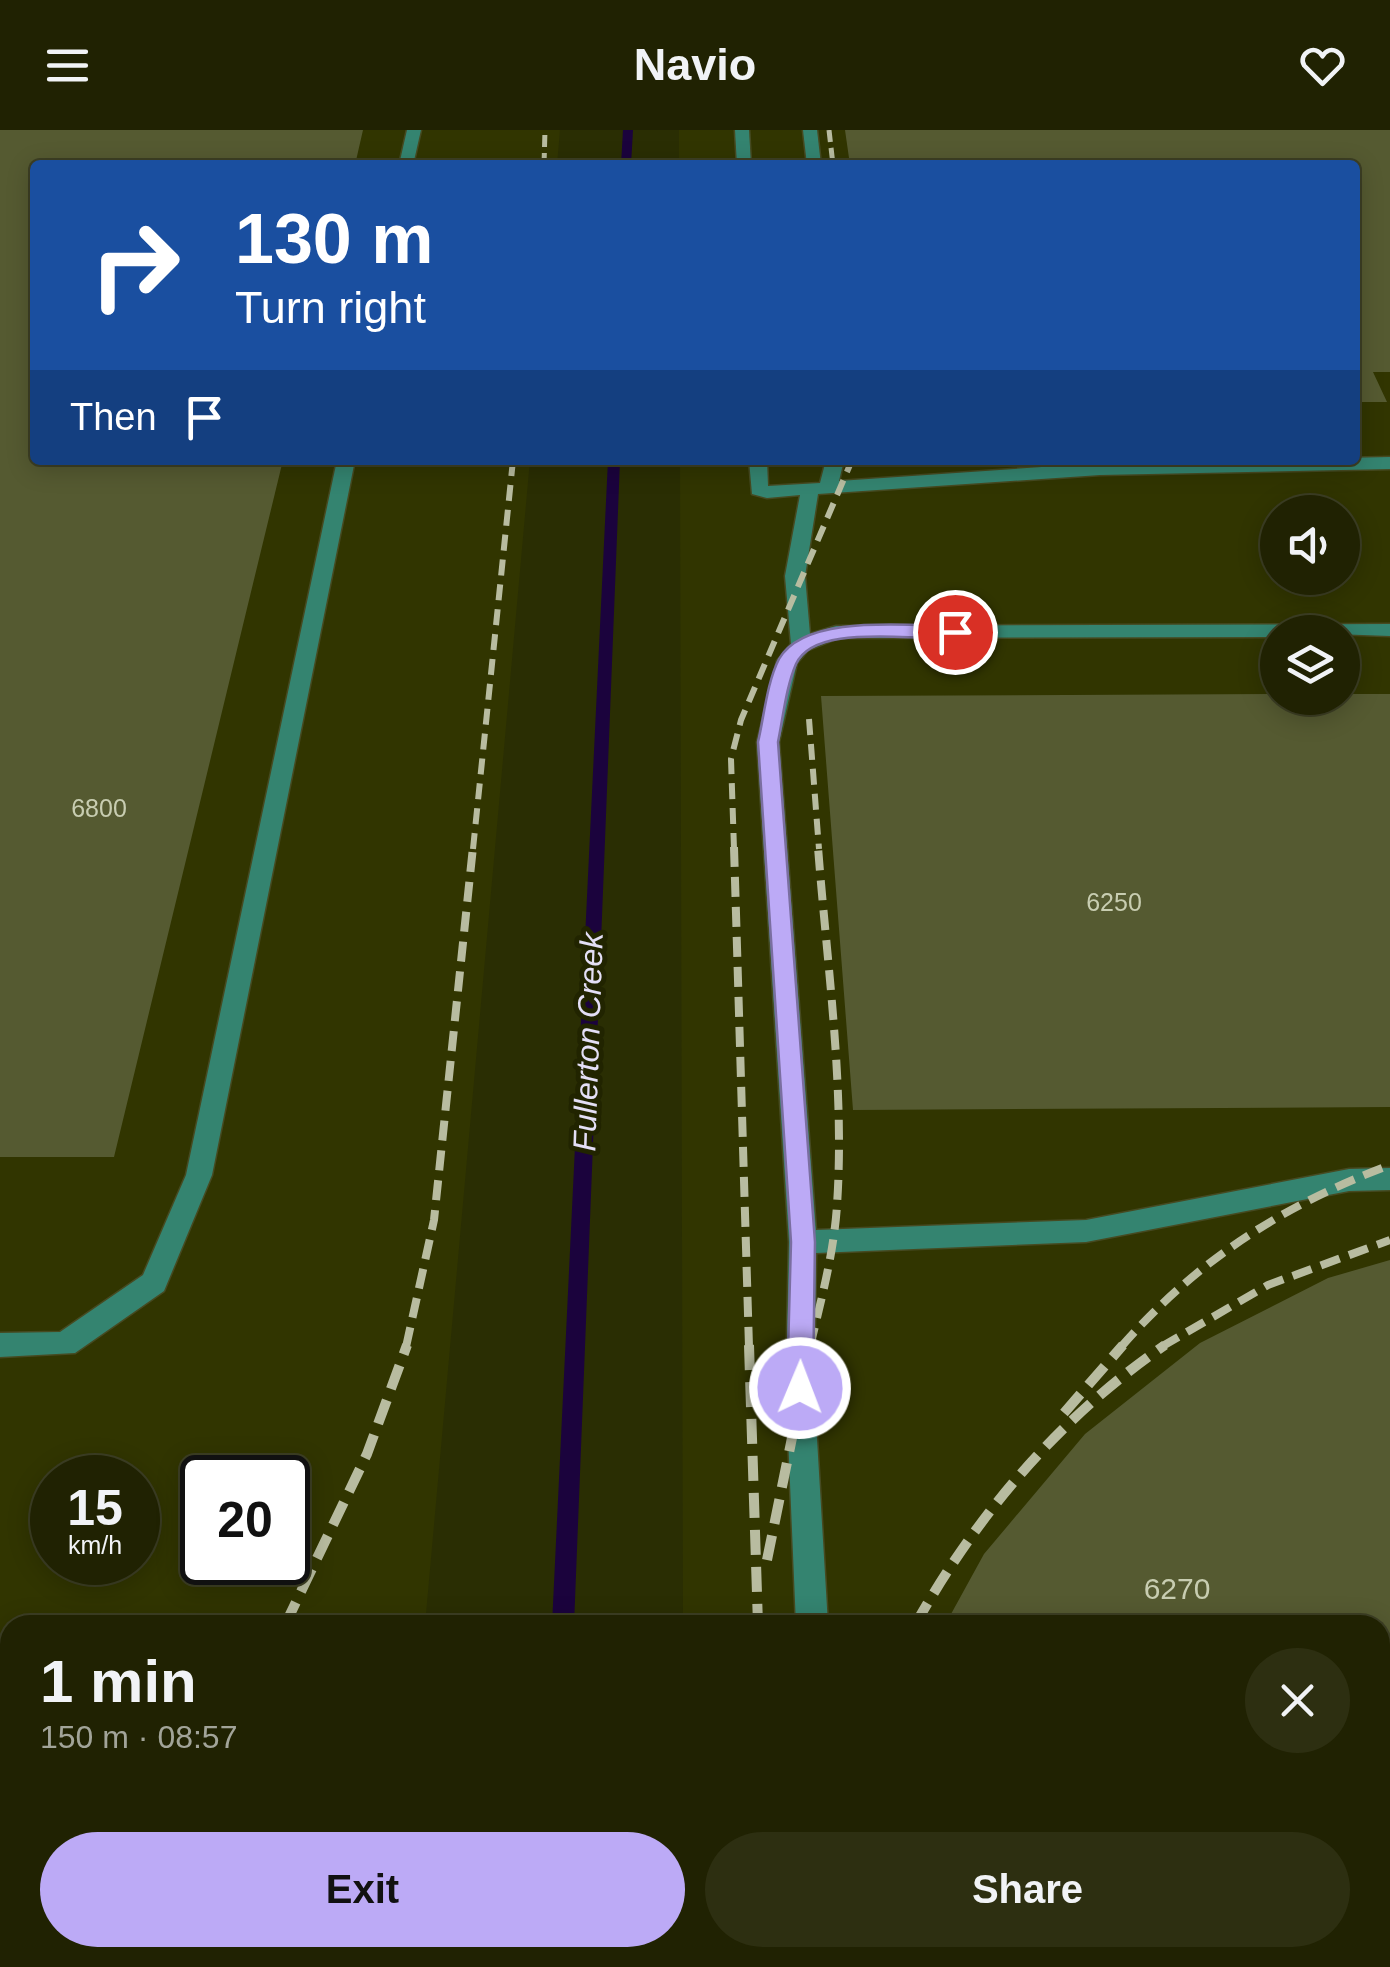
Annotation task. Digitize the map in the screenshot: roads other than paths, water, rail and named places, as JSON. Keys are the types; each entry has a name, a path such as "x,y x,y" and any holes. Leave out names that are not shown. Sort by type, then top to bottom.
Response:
{"lane":[{"path":"407,160 414,130"},
{"path":"742,130 744,160"},
{"path":"810,130 813,160"},
{"path":"1360,464 1390,463"},
{"path":"0,1345 65,1344 154,1283 199,1175 345,465"},
{"path":"758,465 759,490 1100,469 1293,465"},
{"path":"802,645 795,576 819,489 832,465"},
{"path":"811,1615 800,1388 803,1242 768,742 787,661 802,645 836,632 1390,630"},
{"path":"803,1242 1086,1231 1350,1180 1390,1179"}],"waterway":[{"name":"Fullerton Creek","path":"626,160 628,130"},
{"name":"Fullerton Creek","path":"563,1615 614,465"}],"railway":[{"path":"544,160 545,130"},
{"path":"829,130 832,160"},
{"path":"473,849 512,465"},
{"path":"734,849 731,759 741,720 850,465"},
{"path":"809,719 819,849"},
{"path":"406,1347 434,1220 473,847"},
{"path":"734,847 749,1347"},
{"path":"810,1347 833,1241 839,1161 834,1026 818,847"},
{"path":"1121,1347 1180,1288 1244,1239 1313,1198 1390,1165"},
{"path":"1161,1347 1268,1285 1390,1240"},
{"path":"290,1615 367,1454 407,1345"},
{"path":"749,1345 758,1615"},
{"path":"767,1560 811,1345"},
{"path":"1064,1413 1123,1345"},
{"path":"921,1615 966,1544 1024,1470 1090,1404 1165,1345"}]}
